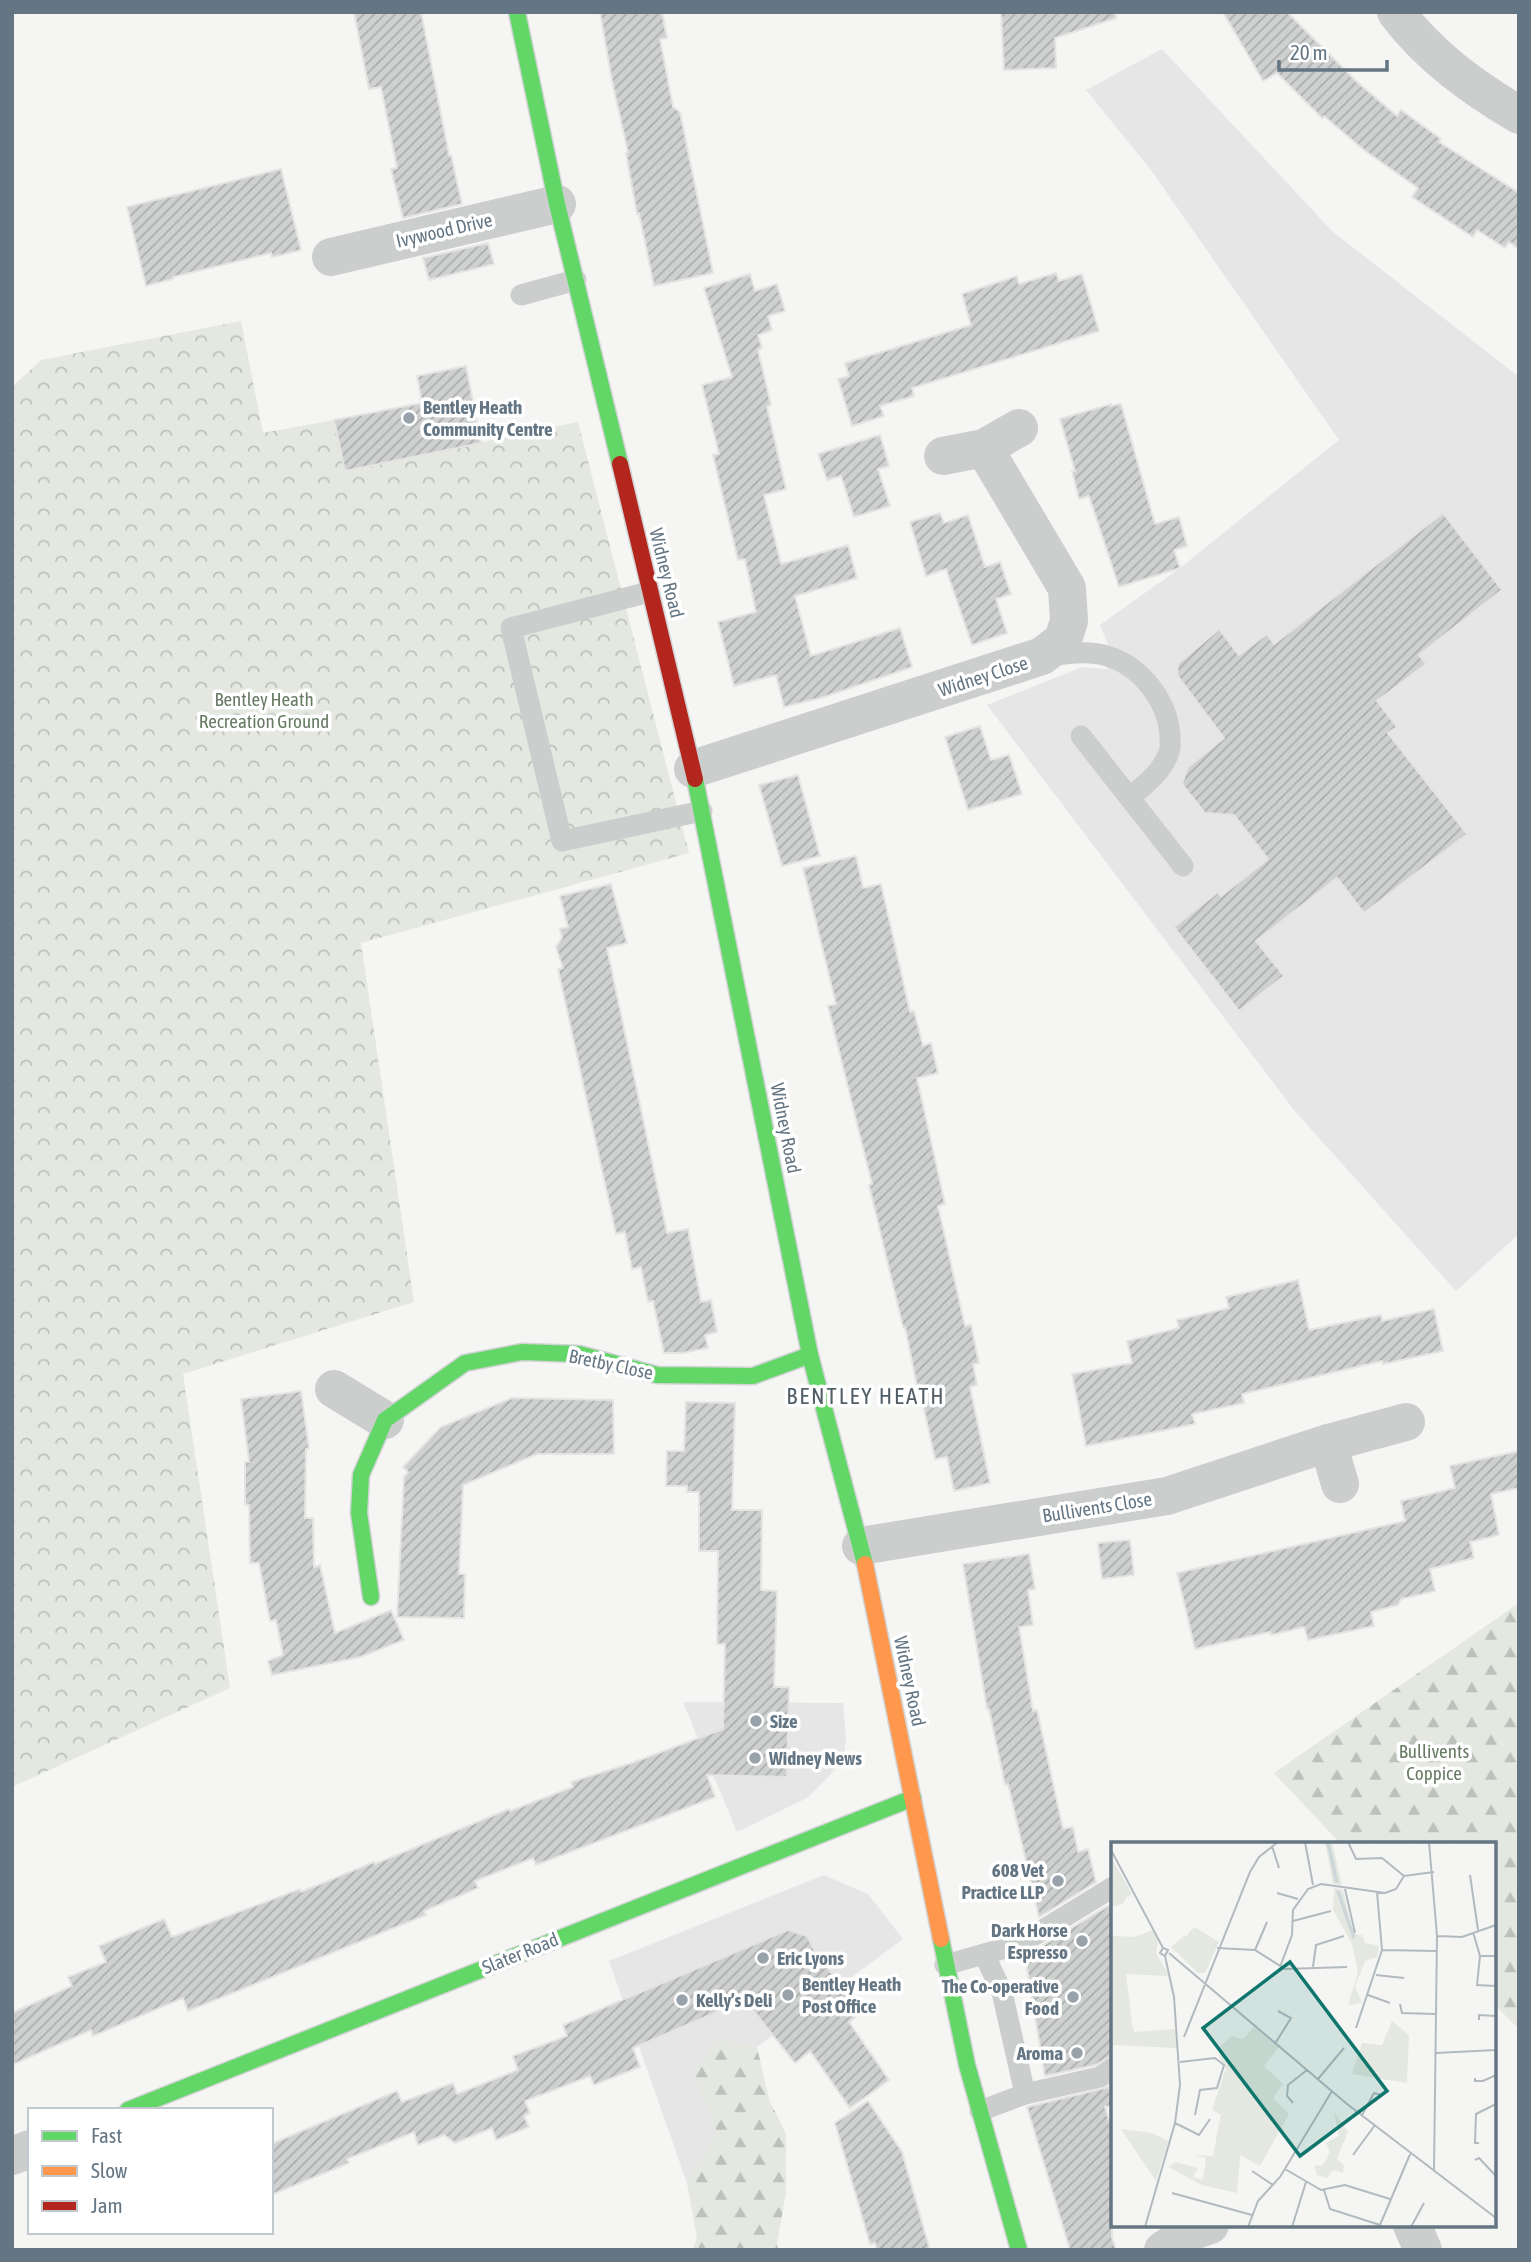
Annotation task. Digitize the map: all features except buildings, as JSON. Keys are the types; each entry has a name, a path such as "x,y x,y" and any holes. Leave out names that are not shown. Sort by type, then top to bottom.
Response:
{"street":[{"name":"Widney Road","path":"517,12 557,204 693,769 810,1355 861,1546 967,2065 1019,2250"},
{"path":"1396,12 1415,38 1474,88 1519,115"},
{"name":"Ivywood Drive","path":"331,257 557,204"},
{"path":"943,456 985,448 1019,428"},
{"name":"Widney Close","path":"693,769 1042,656 1063,640 1069,621 1067,588 985,448"},
{"name":"Bretby Close","path":"385,1420 465,1363 522,1352 579,1354 657,1375 739,1376 753,1376 810,1355"},
{"path":"334,1389 385,1420 361,1475 359,1513 371,1597"},
{"name":"Bullivents Close","path":"861,1546 1167,1496 1328,1443 1406,1422"},
{"path":"1328,1443 1340,1483"},
{"name":"Slater Road","path":"133,2108 913,1798"},
{"path":"1163,2250 1204,2227"},
{"path":"1413,2227 1423,2250"}],"lane":[{"path":"521,295 576,280"},
{"path":"649,592 511,628 562,841 702,811"},
{"path":"1042,656 1085,652 1109,657 1138,674 1159,696 1169,723 1170,750 1163,765 1130,797"},
{"path":"1081,736 1182,866"},
{"path":"946,1965 1020,1944 1111,1888"},
{"path":"984,1954 1002,1992 1025,2094"},
{"path":"980,2111 1025,2094 1100,2077 1111,2069"}],"shaded area":[{"path":"1162,49 1332,231 1519,377 1519,1234 1456,1291 1294,1110 987,705 1082,667 1107,669 1109,647 1100,625 1180,568 1339,440 1151,170 1086,90"},
{"path":"683,1702 843,1703 846,1738 844,1757 807,1798 737,1832"},
{"path":"824,1875 868,1894 903,1939 757,2047 718,2038 693,2072 717,2133 687,2183 609,1961"}],"green space":[{"name":"Bentley Heath Recreation Ground","path":"241,321 263,433 334,420 345,471 578,422 689,853 361,943 414,1302 183,1374 230,1688 12,1787 12,387 41,360"},
{"name":"Bullivents Coppice","path":"1519,1603 1519,2029 1496,2006 1496,1842 1339,1842 1274,1773"},
{"path":"718,2038 757,2047 769,2099 786,2134 786,2192 778,2250 692,2250 697,2238 687,2183 717,2133 693,2072"}],"traffic: fast":[{"path":"517,12 557,204 620,464"},
{"path":"695,779 810,1355 865,1564"},
{"path":"371,1597 359,1513 361,1475 385,1420 465,1363 522,1352 579,1354 657,1375 753,1376 810,1355"},
{"path":"133,2108 913,1798"},
{"path":"941,1939 967,2065 1019,2250"}],"traffic: slow":[{"path":"865,1564 941,1939"}],"traffic: jam":[{"path":"620,464 695,779"}],"place":[{"name":"Bentley Heath Community Centre","path":"409,418"},
{"name":"Size","path":"756,1721"},
{"name":"Widney News","path":"755,1758"},
{"name":"608 Vet Practice LLP","path":"1058,1881"},
{"name":"Dark Horse Espresso","path":"1082,1941"},
{"name":"Eric Lyons","path":"763,1958"},
{"name":"Bentley Heath Post Office","path":"788,1995"},
{"name":"The Co-operative Food","path":"1073,1997"},
{"name":"Kelly’s Deli","path":"682,2000"},
{"name":"Aroma","path":"1077,2053"}],"district":[{"name":"BENTLEY HEATH","path":"866,1396"}]}
